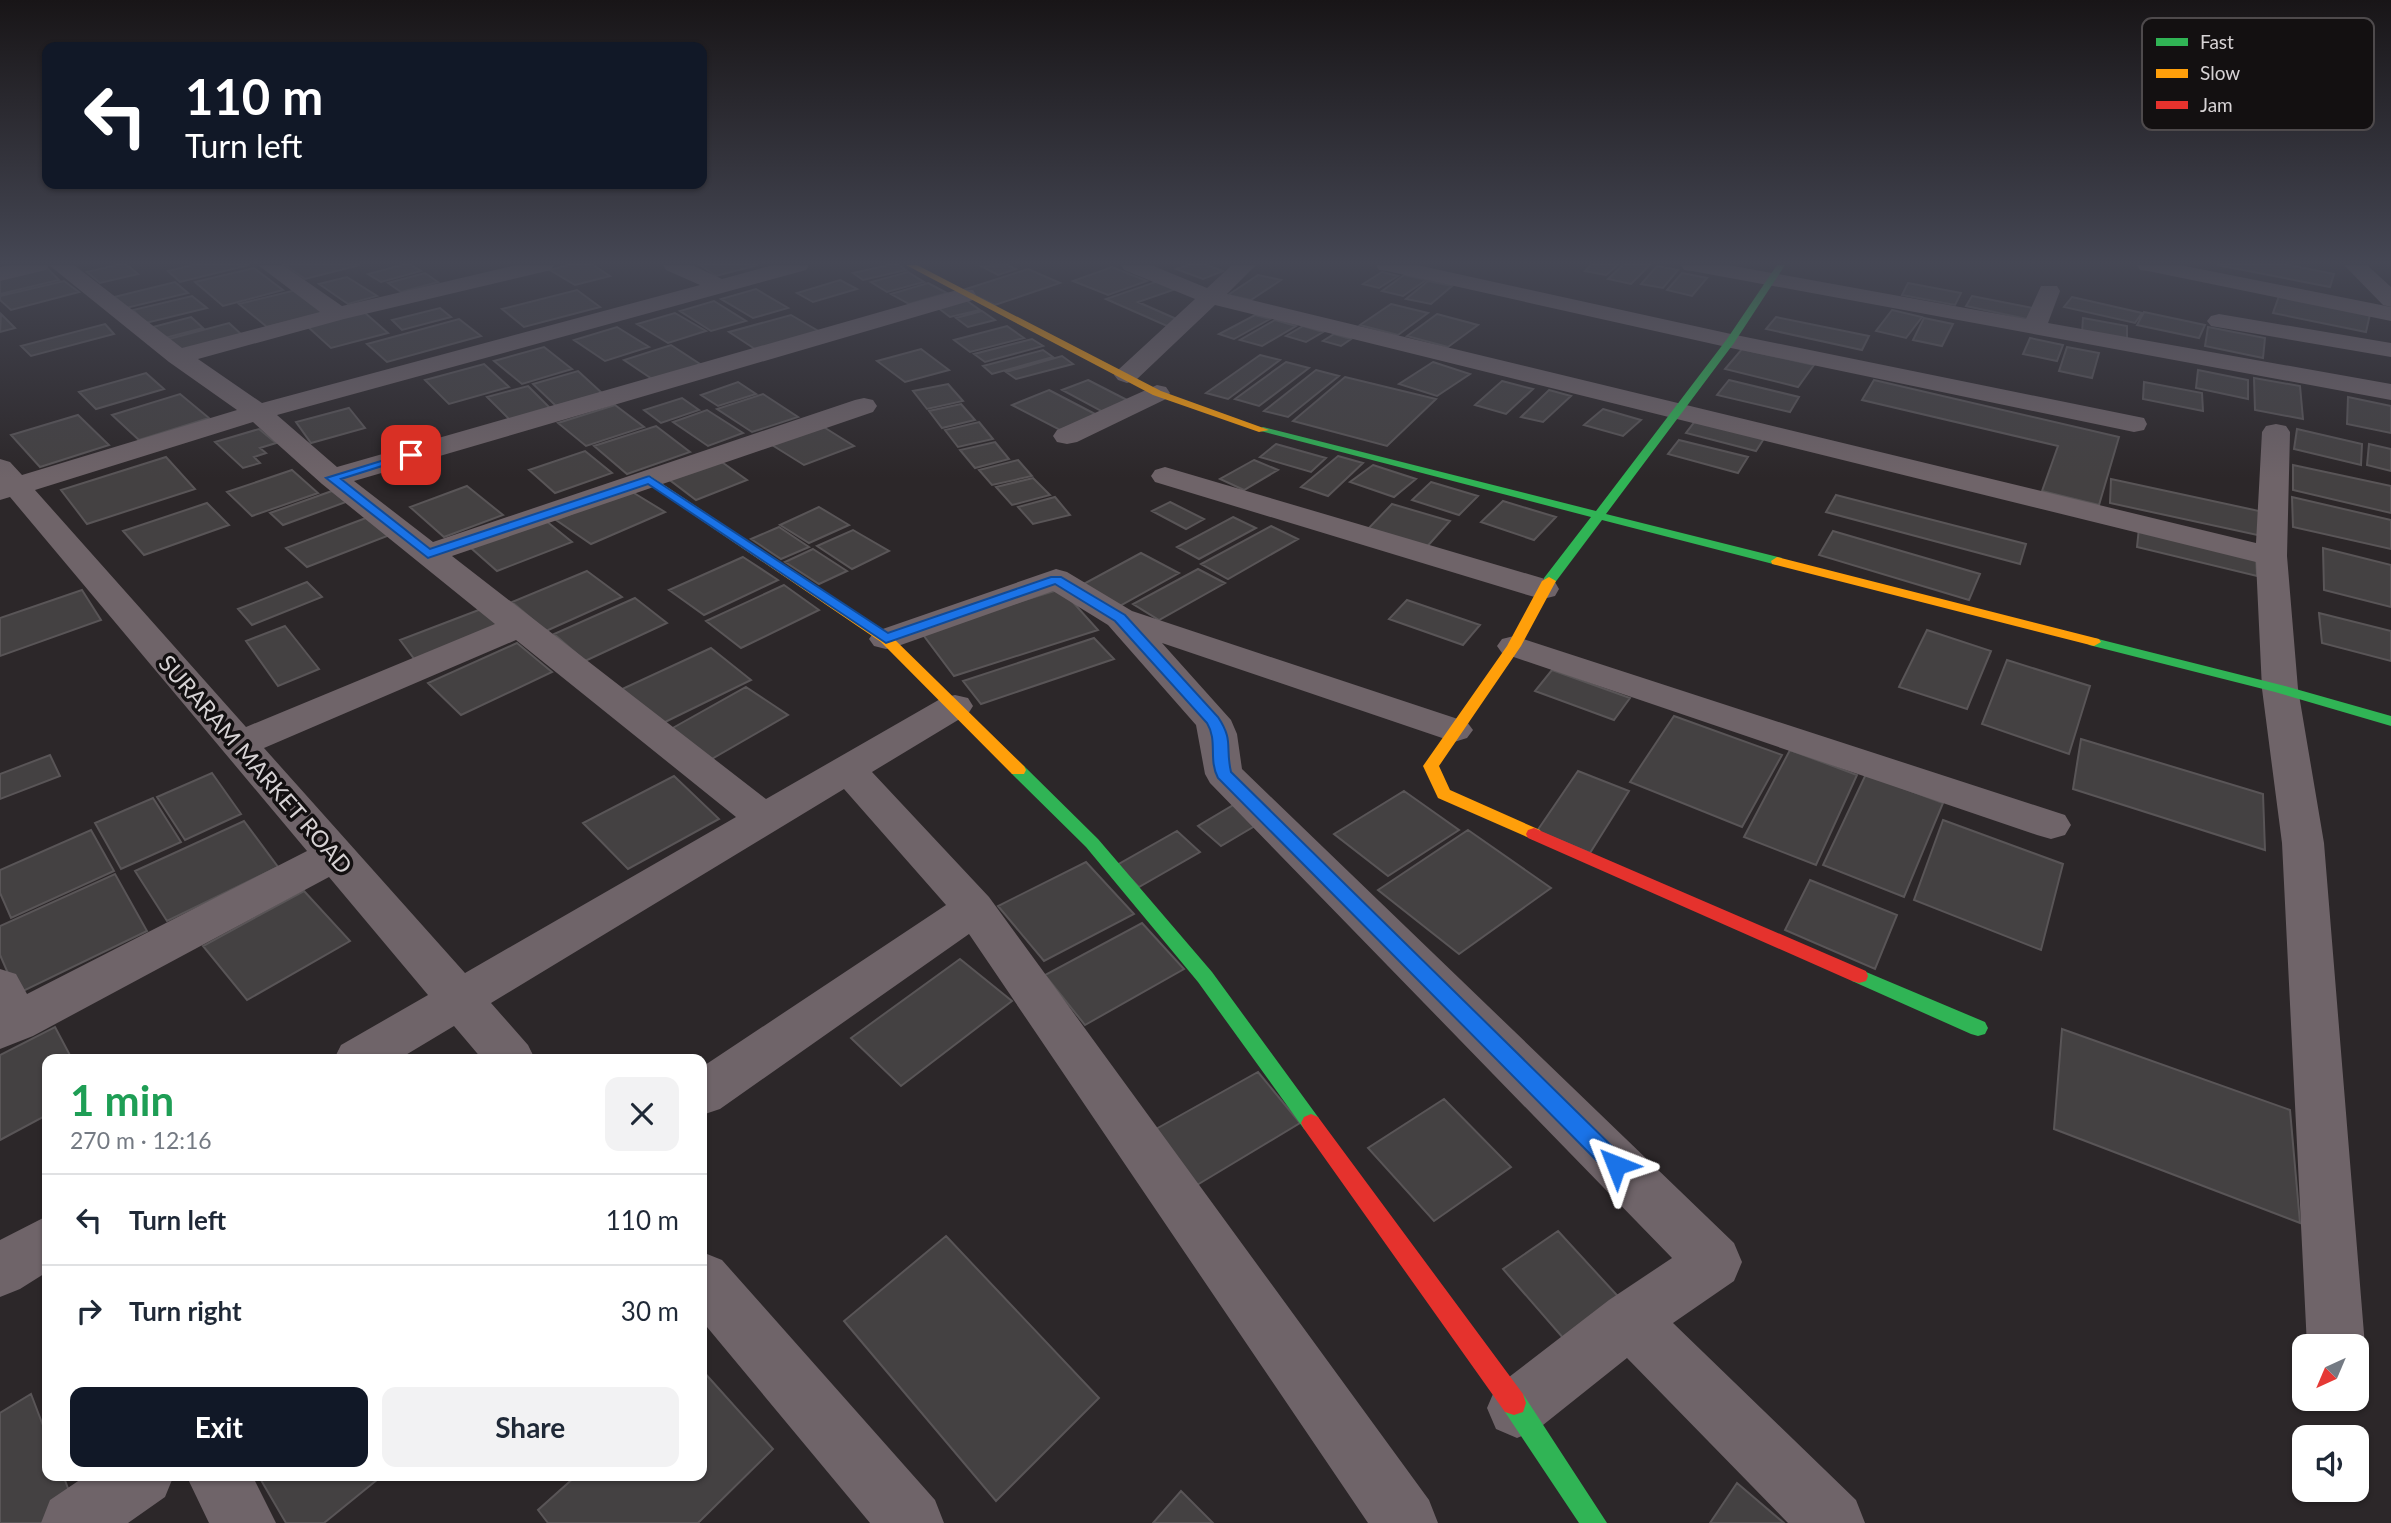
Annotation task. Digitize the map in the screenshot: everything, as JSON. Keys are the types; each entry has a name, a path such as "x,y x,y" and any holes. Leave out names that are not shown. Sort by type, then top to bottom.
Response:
{"street":[{"path":"151,336 258,412 332,478 765,819"},
{"path":"178,357 256,336"},
{"path":"5,482 533,336"},
{"path":"332,478 823,336"},
{"path":"1048,336 1157,393 1248,426 1596,517 2280,689 2391,721"},
{"path":"1127,375 1169,336"},
{"path":"1367,336 2271,556"},
{"path":"1709,336 2134,424"},
{"path":"1734,336 1543,589 1514,646 1431,766 1444,794 1979,1028"},
{"path":"2080,336 2391,391"},
{"path":"2308,336 2391,350"},
{"path":"1067,436 1157,393"},
{"path":"428,554 864,406"},
{"path":"2276,432 2271,556 2280,689 2303,843 2335,1334"},
{"path":"1166,475 1543,589"},
{"path":"649,479 886,639 1092,844 1205,977 1517,1408 1594,1523"},
{"name":"SURARAM MARKET ROAD","path":"5,482 239,744 507,1054"},
{"path":"886,639 1056,579 1120,618 1454,730"},
{"path":"1120,618 1222,734 1219,757 1224,774 1714,1262 1629,1320 1517,1408"},
{"path":"239,744 519,626"},
{"path":"1514,646 2052,825"},
{"path":"366,1054 955,706"},
{"path":"848,770 974,908 1406,1523"},
{"path":"5,1013 335,855"},
{"path":"707,1091 974,908"},
{"path":"0,1270 42,1245"},
{"path":"707,1285 912,1523"},
{"path":"1629,1320 1833,1523"},
{"path":"73,1523 134,1481"},
{"path":"220,1481 244,1523"}],"building":[{"path":"59,336 106,336 31,356 21,346"},
{"path":"180,336 238,336 182,351 169,339"},
{"path":"318,336 376,336 331,348"},
{"path":"396,336 481,336 387,362 367,344"},
{"path":"587,336 632,336 649,347 605,361 574,340"},
{"path":"657,336 690,336 668,343"},
{"path":"735,336 807,336 758,351"},
{"path":"969,336 1024,338 970,352 954,340"},
{"path":"1247,336 1279,336 1262,346 1240,340"},
{"path":"1286,336 1316,336 1306,342"},
{"path":"1331,336 1351,339 1341,346 1323,341"},
{"path":"1407,336 1463,336 1448,347"},
{"path":"1798,336 1869,336 1862,350"},
{"path":"1915,336 1947,336 1942,346 1913,340"},
{"path":"2099,336 2127,336 2127,341"},
{"path":"2207,336 2265,338 2263,358 2205,346"},
{"path":"2030,338 2063,345 2057,361 2023,354"},
{"path":"1032,339 1043,346 985,362 974,354"},
{"path":"671,345 703,366 655,381 624,360"},
{"path":"544,347 572,369 522,384 494,361"},
{"path":"2067,347 2099,353 2092,378 2059,371"},
{"path":"921,349 949,370 905,382 877,361"},
{"path":"1742,349 1814,365 1798,387 1725,369"},
{"path":"1043,350 1053,357 992,374 983,366"},
{"path":"1260,355 1280,360 1228,399 1206,393"},
{"path":"1062,356 1073,364 1016,379 1006,372"},
{"path":"1286,362 1309,368 1259,406 1235,399"},
{"path":"1433,362 1470,374 1437,396 1399,384"},
{"path":"484,364 509,387 449,404 425,380"},
{"path":"1316,370 1339,376 1288,417 1264,411"},
{"path":"2198,370 2248,380 2248,399 2196,388"},
{"path":"578,371 602,393 556,406 533,384"},
{"path":"146,373 164,389 96,409 79,392"},
{"path":"1345,377 1436,399 1387,446 1293,421"},
{"path":"2254,378 2300,386 2303,419 2255,410"},
{"path":"1088,380 1129,401 1103,412 1062,390"},
{"path":"1729,380 1799,397 1790,412 1717,395"},
{"path":"1874,380 2119,437 2099,505 2042,491 2058,446 1862,400"},
{"path":"1502,381 1533,389 1506,414 1475,405"},
{"path":"738,382 756,394 718,406 701,395"},
{"path":"2144,382 2202,393 2203,411 2143,399"},
{"path":"948,384 963,401 927,409 913,391"},
{"path":"528,386 551,409 510,420 487,397"},
{"path":"1049,390 1097,415 1060,430 1012,405"},
{"path":"1549,390 1571,396 1543,422 1521,417"},
{"path":"180,394 209,418 139,440 112,415"},
{"path":"763,394 798,417 752,432 717,409"},
{"path":"2348,397 2391,406 2391,433 2347,424"},
{"path":"682,398 699,410 661,423 644,410"},
{"path":"961,404 975,420 942,428 929,411"},
{"path":"615,405 644,427 586,446 558,423"},
{"path":"349,408 365,428 311,443 296,422"},
{"path":"1603,409 1641,420 1623,436 1584,425"},
{"path":"707,410 743,433 708,446 673,422"},
{"path":"78,415 109,445 40,467 11,435"},
{"path":"1696,420 1765,437 1756,451 1686,433"},
{"path":"979,422 993,439 958,447 945,430"},
{"path":"656,426 690,452 627,474 594,446"},
{"path":"822,426 854,446 804,465 772,445"},
{"path":"259,429 276,443 260,448 266,453 254,457 260,463 243,468 215,442"},
{"path":"2297,429 2362,444 2361,465 2294,449"},
{"path":"1679,440 1748,457 1738,473 1668,454"},
{"path":"995,442 1009,459 975,468 960,450"},
{"path":"1276,444 1326,458 1311,472 1260,457"},
{"path":"2369,444 2391,449 2391,471 2367,465"},
{"path":"585,451 612,473 555,493 529,470"},
{"path":"1338,456 1363,463 1328,496 1301,487"},
{"path":"166,457 195,489 87,524 61,490"},
{"path":"719,460 747,480 696,500 667,478"},
{"path":"1018,460 1032,476 992,485 979,470"},
{"path":"1254,460 1278,470 1244,490 1220,479"},
{"path":"1373,465 1416,479 1394,497 1350,482"},
{"path":"2293,465 2391,486 2391,513 2293,490"},
{"path":"292,470 318,493 252,516 227,492"},
{"path":"1033,478 1050,495 1012,505 996,487"},
{"path":"2111,479 2259,511 2262,536 2110,503"},
{"path":"1431,482 1478,496 1459,515 1412,500"},
{"path":"467,486 503,515 444,537 410,507"},
{"path":"629,490 665,512 591,544 556,520"},
{"path":"332,491 346,502 283,525 270,513"},
{"path":"1836,495 2026,544 2020,564 1826,512"},
{"path":"1055,497 1070,515 1033,524 1018,507"},
{"path":"2292,497 2391,520 2391,549 2293,527"},
{"path":"1503,501 1556,517 1534,540 1481,522"},
{"path":"1170,502 1204,519 1186,529 1152,511"},
{"path":"207,503 229,525 144,555 123,531"},
{"path":"1392,504 1450,521 1424,550 1365,532"},
{"path":"819,507 849,525 809,543 780,525"},
{"path":"374,515 395,533 307,567 286,548"},
{"path":"1233,517 1256,528 1199,559 1177,547"},
{"path":"545,520 572,542 497,571 471,548"},
{"path":"1271,526 1298,539 1228,579 1201,564"},
{"path":"779,527 809,547 781,559 751,539"},
{"path":"2139,528 2256,556 2257,576 2137,547"},
{"path":"853,530 889,551 852,569 817,546"},
{"path":"1833,531 1980,574 1969,600 1819,555"},
{"path":"2323,548 2391,565 2391,607 2324,590"},
{"path":"813,549 847,571 819,584 785,562"},
{"path":"1141,553 1179,573 1116,608 1078,587"},
{"path":"743,557 778,580 704,615 669,590"},
{"path":"1198,569 1225,583 1159,620 1133,604"},
{"path":"587,571 622,597 546,631 512,602"},
{"path":"307,582 322,597 252,625 238,609"},
{"path":"784,585 819,610 741,648 706,621"},
{"path":"1061,589 1098,630 954,676 921,632"},
{"path":"82,590 101,620 0,656 0,618"},
{"path":"635,598 667,623 585,661 554,634"},
{"path":"1407,600 1480,625 1463,645 1389,619"},
{"path":"484,608 501,626 415,660 400,640"},
{"path":"2319,613 2391,631 2391,661 2322,643"},
{"path":"285,626 319,669 278,686 246,641"},
{"path":"1927,630 1991,651 1967,709 1899,687"},
{"path":"1094,638 1114,659 981,704 963,681"},
{"path":"517,643 552,672 461,715 428,683"},
{"path":"711,648 751,680 659,725 620,690"},
{"path":"2007,660 2090,686 2069,754 1982,724"},
{"path":"1552,670 1630,698 1614,720 1535,691"},
{"path":"746,687 788,715 703,764 662,734"},
{"path":"1674,716 1782,755 1742,827 1630,782"},
{"path":"2081,739 2263,794 2265,850 2073,789"},
{"path":"1790,750 1857,775 1816,865 1744,837"},
{"path":"50,755 60,776 0,799 0,774"},
{"path":"1578,771 1629,791 1590,853 1537,831"},
{"path":"212,773 241,814 185,840 157,797"},
{"path":"1866,774 1943,803 1904,897 1823,865"},
{"path":"674,776 719,819 628,869 583,823"},
{"path":"1404,791 1459,830 1388,876 1334,834"},
{"path":"153,798 181,842 121,869 95,823"},
{"path":"1235,804 1260,823 1221,846 1198,826"},
{"path":"1943,820 2063,864 2041,950 1914,900"},
{"path":"244,821 278,867 167,921 135,871"},
{"path":"91,830 114,871 11,918 0,893 0,870"},
{"path":"1468,830 1551,888 1459,954 1378,890"},
{"path":"1177,831 1200,852 1139,887 1117,865"},
{"path":"1086,862 1134,914 1044,961 998,906"},
{"path":"115,874 147,931 17,994 0,955 0,926"},
{"path":"1810,880 1897,915 1875,969 1785,930"},
{"path":"304,891 350,941 247,1000 203,946"},
{"path":"1142,923 1184,969 1085,1025 1045,975"},
{"path":"960,959 1012,1001 901,1086 851,1038"},
{"path":"55,1027 69,1054 42,1054 42,1118 0,1140 0,1055"},
{"path":"2062,1029 2290,1110 2300,1223 2054,1129"},
{"path":"1258,1072 1300,1123 1197,1185 1156,1129"},
{"path":"1444,1099 1511,1167 1434,1221 1368,1148"},
{"path":"1558,1231 1625,1304 1571,1347 1503,1269"},
{"path":"946,1236 1099,1398 996,1501 844,1321"},
{"path":"707,1376 773,1449 698,1523 548,1523 538,1510 570,1481 707,1481"},
{"path":"31,1394 42,1423 42,1481 65,1481 75,1507 52,1523 0,1523 0,1413"},
{"path":"262,1481 376,1481 324,1523 286,1523"},
{"path":"1737,1483 1784,1523 1710,1523"},
{"path":"1181,1491 1213,1523 1153,1523"}],"traffic: fast":[{"path":"1549,581 1734,336"},
{"path":"1263,430 1777,561"},
{"path":"2094,642 2280,689 2391,721"},
{"path":"1018,770 1092,843 1205,977 1311,1123"},
{"path":"1859,976 1978,1028"},
{"path":"1514,1403 1594,1523"}],"traffic: slow":[{"path":"1047,336 1157,393 1263,430"},
{"path":"649,479 886,639 1018,770"},
{"path":"1777,561 2094,642"},
{"path":"1534,834 1444,794 1431,766 1514,646 1549,581"}],"traffic: jam":[{"path":"1534,834 1859,976"},
{"path":"1311,1123 1514,1403"}],"route":[{"path":"411,455 332,478 428,554 649,479 886,639 1056,579 1120,618 1222,734 1219,757 1224,774 1616,1165"}]}
